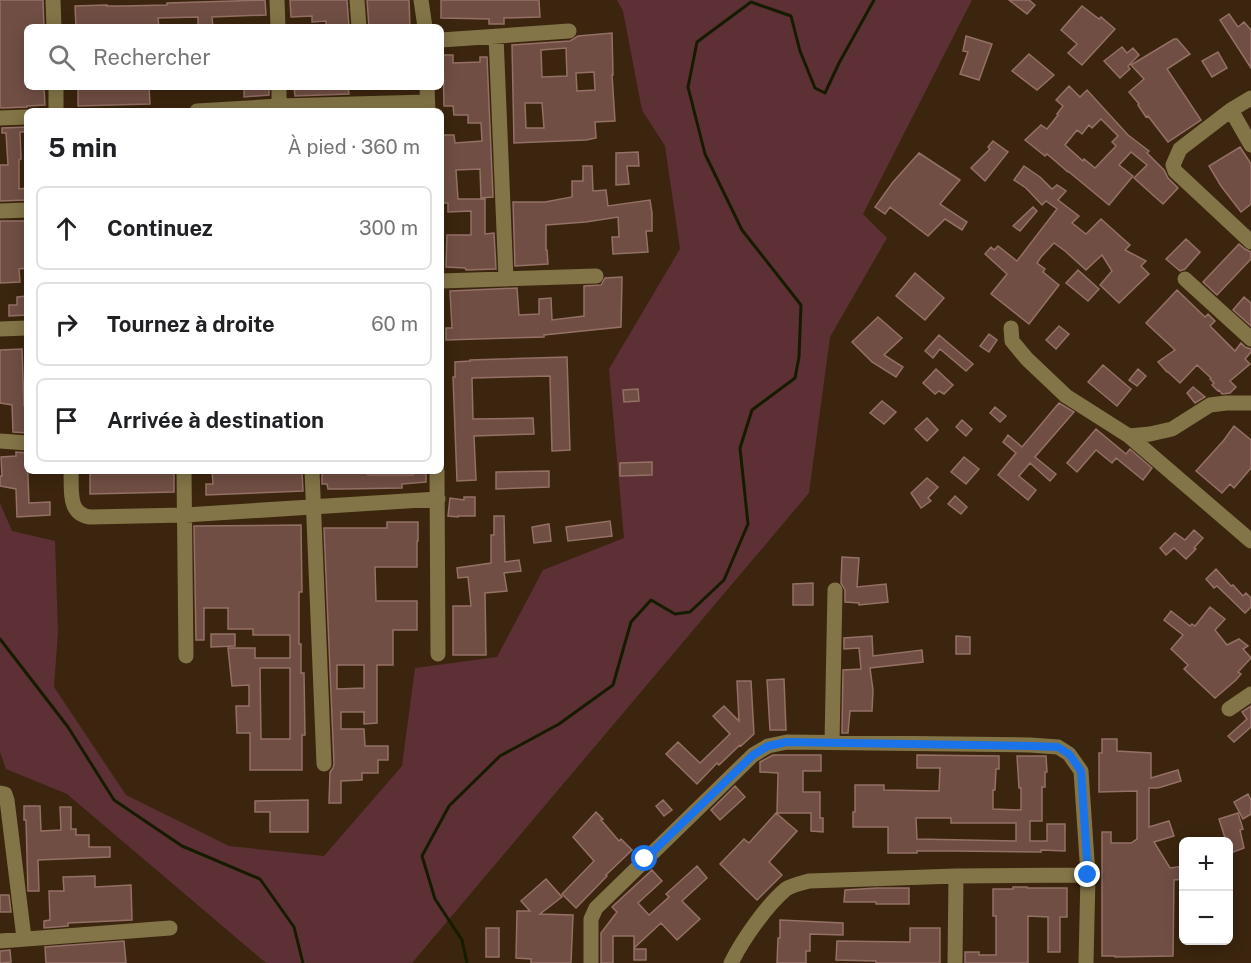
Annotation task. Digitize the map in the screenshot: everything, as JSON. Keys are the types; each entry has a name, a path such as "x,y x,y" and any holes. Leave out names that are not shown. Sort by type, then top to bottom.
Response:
{"street":[{"path":"53,0 54,24"},
{"path":"277,0 278,24"},
{"path":"357,0 359,24"},
{"path":"421,0 424,24"},
{"path":"444,40 569,31"},
{"path":"496,36 506,279"},
{"path":"56,90 56,108"},
{"path":"279,90 279,106"},
{"path":"367,90 367,103"},
{"path":"1251,98 1231,110 1180,149 1173,165 1175,171 1251,242"},
{"path":"246,108 428,100"},
{"path":"1231,110 1251,145"},
{"path":"0,118 24,117"},
{"path":"0,211 24,210"},
{"path":"444,281 596,276"},
{"path":"1185,279 1251,339"},
{"path":"0,329 24,328"},
{"path":"1011,328 1012,340 1066,396 1129,436 1251,541"},
{"path":"1129,436 1172,429 1210,405 1251,403"},
{"path":"1160,464 1158,445 1161,432"},
{"path":"0,441 24,443"},
{"path":"71,474 73,504 83,516 313,508 438,499"},
{"path":"184,474 186,656"},
{"path":"312,474 324,764"},
{"path":"438,474 438,654"},
{"path":"832,742 835,590"},
{"path":"1229,709 1251,694"},
{"path":"591,963 591,919 596,908 753,755 768,746 787,742 1058,747 1069,754 1081,771 1088,875 1086,963"},
{"path":"0,793 5,794 7,800 24,939"},
{"path":"731,963 768,908 788,888 809,881 956,876 1088,875"},
{"path":"955,963 956,876"},
{"path":"0,941 170,928"}],"shaded area":[{"path":"617,0 972,0 863,214 887,238 830,337 809,493 412,963 266,963 67,794 6,769 0,752 0,503 12,531 55,541 58,632 54,687 126,795 229,846 324,856 402,766 415,668 497,657 543,570 624,538 609,369 680,249 665,146 642,110 623,11"}],"building":[{"path":"0,0 43,0 44,24 24,24 24,90 44,90 45,105 0,107"},
{"path":"265,0 266,15 212,17 213,24 198,24 198,17 158,18 159,24 76,24 75,6 167,5 167,3"},
{"path":"290,0 347,0 349,24 312,22 312,16 291,17"},
{"path":"367,0 409,0 410,24 369,24"},
{"path":"441,0 539,0 540,17 504,18 504,24 489,24 489,19 441,18"},
{"path":"1009,0 1029,0 1035,5 1027,14"},
{"path":"1082,6 1099,19 1101,17 1115,29 1082,65 1068,53 1077,44 1061,30"},
{"path":"1229,14 1238,27 1244,22 1251,30 1251,68 1220,20"},
{"path":"612,33 615,121 595,122 596,138 514,143 512,45 570,41 578,36","holes":["566,48 567,76 542,77 541,50","594,72 595,90 577,91 576,73","525,103 542,103 544,128 526,128"]},
{"path":"966,36 992,44 979,80 960,74 968,52 963,51"},
{"path":"1177,39 1190,54 1167,69 1201,120 1168,142 1148,116 1146,117 1129,92 1144,79 1131,65"},
{"path":"1122,47 1127,53 1133,48 1139,55 1128,66 1130,69 1120,78 1104,61"},
{"path":"1218,52 1227,68 1212,77 1202,61"},
{"path":"1029,54 1054,75 1037,90 1012,71"},
{"path":"444,55 453,55 453,63 480,62 480,57 487,57 493,197 481,198 480,169 456,170 458,199 485,199 485,234 494,233 496,269 466,270 465,268 446,267 447,235 471,235 471,211 448,212 448,203 444,203 444,135 454,135 455,143 482,141 481,123 468,123 468,115 454,115 453,106 444,106"},
{"path":"1069,86 1080,97 1087,90 1128,135 1149,151 1147,153 1178,188 1163,204 1134,178 1147,165 1131,152 1119,165 1133,176 1109,205 1047,154 1045,156 1025,140 1041,125 1047,129 1058,115 1063,106 1056,100","holes":["1101,119 1118,136 1112,142 1116,146 1095,168 1065,145 1077,130 1082,134 1089,125 1092,128"]},
{"path":"78,90 149,90 150,104 78,106"},
{"path":"244,90 269,90 269,95 244,97"},
{"path":"294,90 348,90 349,94 295,96"},
{"path":"24,127 24,132 20,132 19,189 24,188 24,200 0,201 0,165 8,165 6,133 2,133 2,128"},
{"path":"993,141 1008,152 985,181 971,168 990,149 988,147"},
{"path":"1240,147 1251,164 1251,204 1241,212 1209,166"},
{"path":"638,152 639,166 627,166 629,184 616,185 616,153"},
{"path":"919,153 960,180 940,204 967,222 962,230 945,219 928,236 890,207 885,214 875,207 893,182"},
{"path":"583,166 592,166 593,191 606,190 608,206 650,200 652,231 646,231 648,252 613,254 612,237 619,237 618,217 546,225 548,264 515,266 513,202 545,202 572,197 572,181 583,181"},
{"path":"1024,166 1052,189 1057,185 1066,191 1058,200 1079,216 1072,223 1086,234 1101,219 1130,245 1125,250 1146,261 1141,266 1149,274 1119,303 1100,285 1112,271 1102,255 1086,270 1054,243 1037,263 1045,269 1043,272 1059,285 1029,324 991,294 1007,274 985,254 991,247 994,250 998,246 1017,261 1057,209 1046,201 1042,205 1026,188 1014,180"},
{"path":"1033,207 1037,211 1020,231 1013,226"},
{"path":"0,221 24,221 24,268 19,269 20,282 0,283"},
{"path":"1186,239 1200,252 1185,269 1180,271 1166,259"},
{"path":"1239,244 1251,252 1251,259 1217,295 1203,282"},
{"path":"1078,270 1099,289 1088,301 1066,283"},
{"path":"915,273 944,298 925,320 896,296"},
{"path":"622,277 621,327 544,335 544,337 446,340 446,328 452,328 450,291 517,288 519,315 539,314 539,299 551,298 552,320 584,316 584,286 601,285 605,278"},
{"path":"1177,290 1205,317 1208,314 1215,321 1210,326 1235,351 1241,343 1251,349 1245,359 1250,364 1230,381 1236,387 1230,393 1222,394 1218,391 1212,385 1214,383 1211,378 1197,365 1180,383 1158,362 1175,350 1146,323"},
{"path":"24,296 24,315 9,316 9,305 17,305 17,297"},
{"path":"1244,297 1251,303 1251,326 1233,310"},
{"path":"878,317 902,338 884,355 903,367 896,377 872,362 852,342"},
{"path":"1059,326 1069,334 1056,349 1046,340"},
{"path":"989,334 997,340 989,352 980,346"},
{"path":"939,335 973,364 966,371 940,349 933,358 925,351"},
{"path":"22,349 24,433 13,432 12,405 0,403 0,350"},
{"path":"567,357 570,450 552,451 550,376 472,378 473,419 533,418 534,434 474,436 476,480 457,481 453,377 455,377 455,362"},
{"path":"1103,365 1131,389 1117,406 1088,382"},
{"path":"936,369 953,385 944,394 939,391 935,394 923,383"},
{"path":"1138,369 1146,376 1137,386 1129,380"},
{"path":"1193,387 1205,397 1195,403 1187,393"},
{"path":"638,389 639,401 624,402 623,390"},
{"path":"882,401 896,412 884,424 870,413"},
{"path":"1059,403 1074,412 1035,457 1056,474 1050,481 1030,463 1019,476 1036,490 1028,500 998,475 1016,453 1003,442 1008,435 1022,447"},
{"path":"995,407 1006,416 1000,422 990,413"},
{"path":"927,418 938,430 927,441 915,429"},
{"path":"962,420 972,429 966,436 956,427"},
{"path":"1234,426 1251,440 1251,468 1234,488 1230,484 1222,493 1196,471"},
{"path":"1096,429 1126,454 1130,449 1152,468 1143,480 1116,458 1112,463 1096,450 1077,472 1067,463"},
{"path":"16,452 24,453 24,474 28,474 29,503 50,502 50,515 17,517 16,489 0,486 1,457 16,456"},
{"path":"964,457 979,469 966,484 951,472"},
{"path":"652,462 652,475 620,476 620,463"},
{"path":"549,471 549,487 496,489 496,472"},
{"path":"90,474 174,474 174,492 90,494"},
{"path":"212,474 302,474 303,491 206,495 206,484 213,484"},
{"path":"322,474 426,474 426,482 402,484 402,488 328,489 327,484 322,484"},
{"path":"927,478 938,487 928,498 931,501 921,508 911,493"},
{"path":"955,496 967,507 961,514 948,504"},
{"path":"464,497 475,497 475,516 448,516 450,498 464,500"},
{"path":"494,516 504,516 505,562 519,560 521,571 504,573 507,591 485,593 486,655 453,655 453,606 471,606 468,577 458,578 457,568 491,563"},
{"path":"610,521 612,536 568,541 566,527"},
{"path":"387,522 418,522 417,567 375,567 376,601 417,601 417,630 393,630 393,665 377,665 377,723 364,724 364,712 341,712 341,729 364,729 365,746 388,746 388,760 378,760 378,773 362,773 362,780 341,781 341,803 329,803 330,772 334,764 324,528 387,528","holes":["337,665 364,665 364,688 337,689"]},
{"path":"549,524 551,541 534,543 532,527"},
{"path":"301,525 302,592 299,592 299,644 301,644 301,673 304,673 305,735 302,735 302,770 250,770 250,733 237,733 236,706 249,706 249,685 232,686 228,648 255,648 255,658 290,658 290,635 253,635 253,629 228,629 228,608 204,608 204,640 196,640 194,526","holes":["260,668 290,668 290,739 261,739"]},
{"path":"1194,530 1203,538 1186,559 1174,548 1166,555 1160,548 1175,533 1185,540"},
{"path":"842,557 859,558 857,587 886,584 888,602 859,605 859,603 845,602 845,590 841,583"},
{"path":"1216,569 1243,596 1246,593 1251,598 1251,607 1245,613 1217,586 1214,588 1206,579"},
{"path":"813,583 813,605 793,605 793,584"},
{"path":"1210,607 1225,619 1215,630 1227,645 1239,639 1248,646 1243,649 1251,658 1238,672 1241,674 1236,680 1215,698 1184,669 1188,665 1171,649 1183,635 1164,620 1171,611 1190,626 1192,624 1195,626"},
{"path":"211,634 235,634 235,646 211,647"},
{"path":"872,636 873,656 922,650 923,662 870,668 873,690 872,711 850,711 848,733 842,733 843,670 861,669 859,648 844,649 844,638"},
{"path":"956,636 970,637 970,654 956,654"},
{"path":"784,679 786,730 770,730 767,680"},
{"path":"737,681 751,681 754,734 719,765 717,763 697,784 666,754 678,742 700,763 730,734 713,716 724,706 739,721"},
{"path":"1251,706 1251,727 1234,742 1228,736 1247,719 1242,712"},
{"path":"1102,739 1117,739 1117,751 1151,753 1151,778 1178,770 1181,781 1158,788 1149,788 1149,827 1169,821 1174,836 1154,842 1170,868 1179,867 1179,880 1174,880 1173,956 1102,956 1102,832 1111,832 1111,843 1131,843 1137,839 1137,791 1099,792 1099,753 1102,753"},
{"path":"773,755 821,755 821,771 803,771 803,792 820,792 820,818 823,818 823,832 811,831 811,813 777,813 778,773 760,772 760,762"},
{"path":"917,755 999,756 999,769 996,769 995,790 993,790 993,809 1021,810 1017,756 1046,756 1047,772 1045,772 1045,787 1042,787 1042,821 1030,821 1030,841 1047,841 1047,824 1065,824 1065,851 888,853 888,827 853,827 855,785 884,785 884,790 939,791 940,768 917,768","holes":["916,818 951,818 951,823 1016,823 1016,841 917,839"]},
{"path":"735,786 745,797 720,820 711,810"},
{"path":"1248,794 1251,800 1251,814 1243,819 1234,802"},
{"path":"308,800 308,832 270,832 270,812 255,812 255,801"},
{"path":"663,800 672,810 664,816 656,806"},
{"path":"24,806 40,806 41,831 61,830 60,807 71,807 71,829 76,829 76,835 89,835 89,847 110,847 110,857 38,860 39,891 28,891"},
{"path":"596,812 619,841 621,839 632,850 576,908 562,894 594,861 573,837"},
{"path":"776,813 797,831 769,862 782,875 757,900 720,864 744,839 749,843"},
{"path":"1238,813 1243,829 1240,830 1244,848 1233,852 1233,837 1225,837 1219,819"},
{"path":"697,866 707,878 682,901 700,919 677,940 661,923 634,948 634,936 613,936 613,963 601,963 601,933 617,912 612,907 652,870 662,881 638,903 649,915 669,897 666,894"},
{"path":"95,876 95,887 131,885 132,920 68,923 68,926 44,928 44,921 50,920 49,891 64,891 63,877"},
{"path":"546,879 562,897 540,914 573,915 571,963 531,963 531,959 516,958 517,911 530,911 521,901"},
{"path":"1013,887 1067,888 1067,917 1060,917 1060,952 1048,952 1048,917 1028,916 1028,963 965,963 965,952 996,955 993,889 1013,889"},
{"path":"909,888 909,904 844,902 845,890"},
{"path":"0,895 9,895 11,912 0,912"},
{"path":"780,920 843,923 843,935 810,934 810,951 806,951 806,963 777,963"},
{"path":"486,928 499,928 499,957 486,957"},
{"path":"910,928 940,928 940,963 876,963 876,961 836,960 837,941 910,942"},
{"path":"124,941 126,963 46,963 45,947"},
{"path":"634,949 646,949 646,960 634,960"},
{"path":"10,950 11,962 0,963 0,951"}],"waterway":[{"path":"467,963 462,940 435,899 422,856 449,806 500,756 559,724 613,685 631,622 651,600 675,614 690,612 724,580 748,524 740,448 752,410 795,378 799,357 801,305 742,230 705,154 688,87 697,42 751,2 791,16 800,51 815,88 825,93 874,0"},
{"path":"0,639 68,727 114,800 182,846 260,879 294,927 303,963"}],"route":[{"path":"645,859 753,755 768,746 787,742 1058,747 1069,754 1081,771 1088,875"}]}
